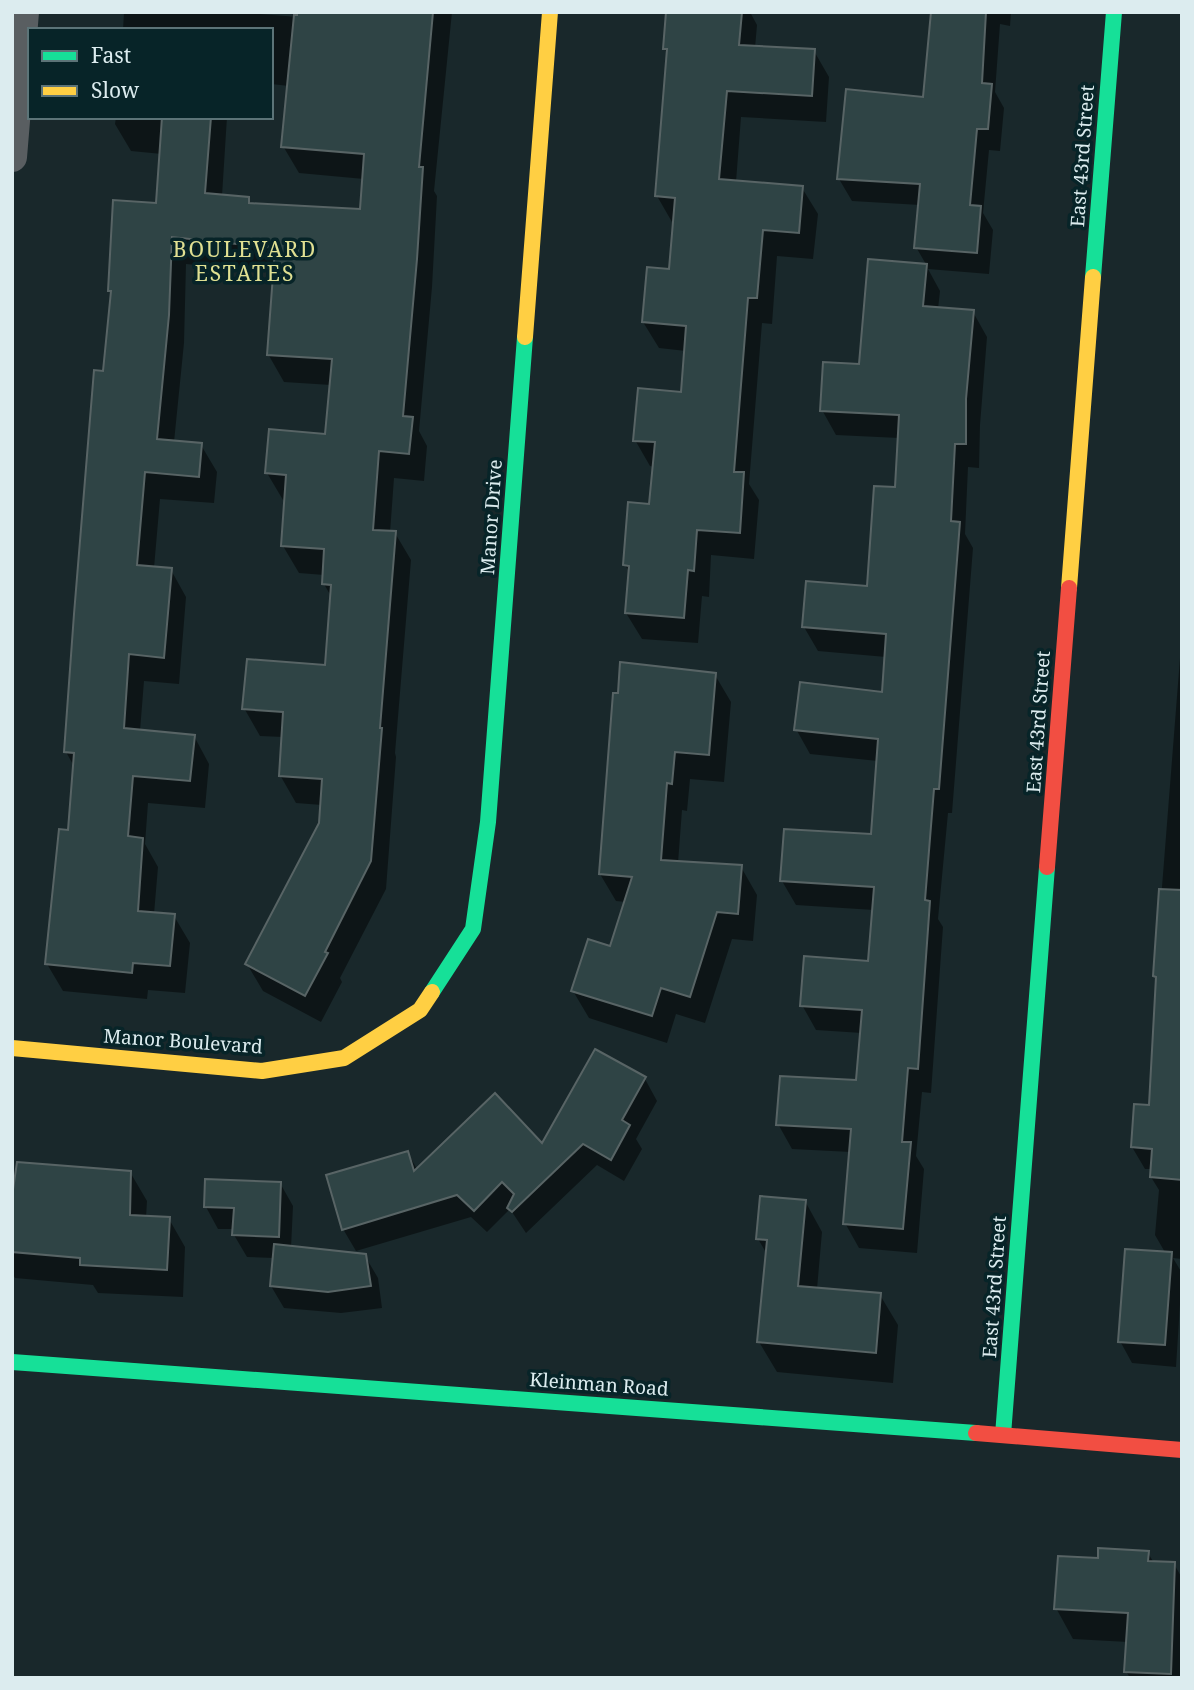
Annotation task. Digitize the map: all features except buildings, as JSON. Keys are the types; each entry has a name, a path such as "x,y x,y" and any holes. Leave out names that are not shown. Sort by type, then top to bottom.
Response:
{"street":[{"path":"12,157 23,12"},
{"name":"Manor Drive","path":"420,1010 473,929 488,822 550,12"},
{"name":"East 43rd Street","path":"1003,1435 1114,12"},
{"name":"Manor Boulevard","path":"12,1048 262,1071 344,1058 420,1010"},
{"name":"Kleinman Road","path":"12,1362 1182,1450"}],"traffic: fast":[{"path":"1093,277 1114,12"},
{"path":"432,992 473,929 488,822 525,337"},
{"path":"1003,1435 1047,867"},
{"path":"12,1362 976,1433"}],"traffic: slow":[{"path":"525,337 550,12"},
{"path":"1069,588 1093,277"},
{"path":"12,1048 262,1071 344,1058 420,1010 432,992"}],"traffic: jam":[{"path":"1047,867 1069,588"},
{"path":"976,1433 1182,1450"}],"district":[{"name":"BOULEVARD ESTATES","path":"245,262"}]}
